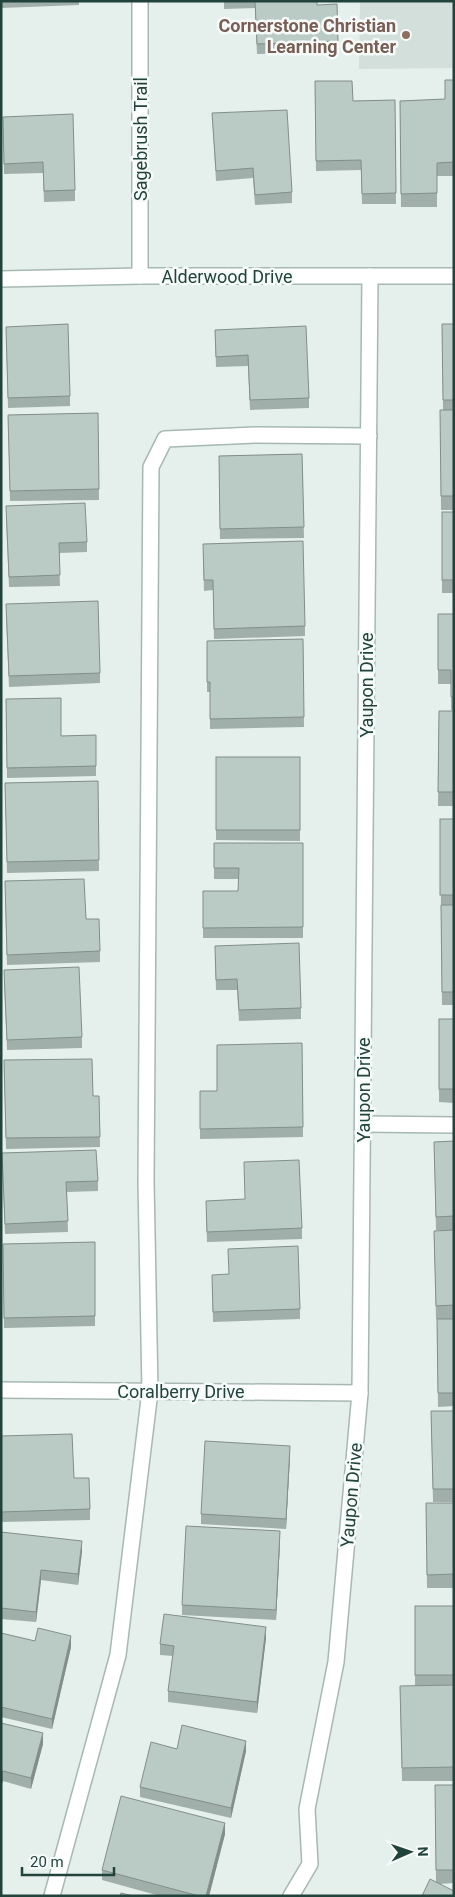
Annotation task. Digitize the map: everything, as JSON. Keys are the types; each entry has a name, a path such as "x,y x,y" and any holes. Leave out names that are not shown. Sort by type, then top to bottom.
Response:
{"street":[{"name":"Sagebrush Trail","path":"140,1 140,276"},
{"name":"Alderwood Drive","path":"1,279 140,276 454,276"},
{"name":"Yaupon Drive","path":"291,1896 310,1864 307,1809 336,1662 360,1393 370,276"},
{"path":"52,1896 118,1655 150,1391 146,1181 151,467 165,439 255,435 369,436"},
{"path":"363,1124 454,1126"},
{"name":"Coralberry Drive","path":"1,1390 360,1393"}],"shaded area":[{"name":"Cornerstone Christian Learning Center","path":"360,1 454,1 454,68 359,69"}],"building":[{"path":"255,1 317,1 317,5 337,4 338,41 257,44"},
{"path":"445,80 454,80 454,162 437,163 437,193 401,194 400,101 445,99"},
{"path":"315,81 352,81 353,101 395,100 396,193 362,194 361,160 316,161"},
{"path":"287,110 292,192 255,195 253,168 216,171 212,113"},
{"path":"73,114 75,190 44,191 43,162 4,164 3,117"},
{"path":"68,324 70,396 8,398 6,327"},
{"path":"442,324 454,324 454,400 443,400"},
{"path":"306,326 309,398 250,400 248,355 216,357 215,330"},
{"path":"440,410 454,410 454,496 441,496"},
{"path":"98,413 99,489 10,491 8,415"},
{"path":"302,454 304,527 220,529 219,456"},
{"path":"85,503 87,542 59,543 60,575 9,577 6,506"},
{"path":"442,512 454,512 454,580 442,580"},
{"path":"303,541 305,626 214,629 213,580 204,580 203,544"},
{"path":"98,601 100,673 9,676 6,604"},
{"path":"438,614 454,614 454,697 451,697 451,670 438,670"},
{"path":"303,639 304,717 210,719 210,682 207,682 207,641"},
{"path":"61,698 61,736 96,735 96,766 7,768 6,699"},
{"path":"439,711 454,711 454,792 438,792"},
{"path":"216,757 300,757 300,830 216,830"},
{"path":"98,781 99,860 7,862 5,783"},
{"path":"440,819 454,819 454,895 440,895"},
{"path":"214,843 303,843 303,927 203,928 203,891 238,891 239,868 214,868"},
{"path":"84,879 86,919 99,919 100,951 7,955 5,881"},
{"path":"441,905 454,905 454,992 442,992"},
{"path":"299,943 301,1008 239,1010 237,979 216,980 215,946"},
{"path":"79,967 82,1037 7,1040 4,970"},
{"path":"439,1019 454,1019 454,1089 439,1089"},
{"path":"302,1043 303,1127 200,1129 200,1091 217,1091 217,1045"},
{"path":"92,1059 93,1096 99,1096 100,1137 6,1138 4,1060"},
{"path":"454,1141 454,1216 436,1217 434,1142"},
{"path":"96,1150 98,1181 66,1182 68,1221 5,1224 2,1153"},
{"path":"299,1160 302,1228 207,1232 206,1201 245,1199 244,1162"},
{"path":"454,1230 454,1305 436,1306 434,1231"},
{"path":"95,1242 95,1316 4,1318 3,1244"},
{"path":"298,1246 300,1309 213,1312 212,1275 229,1274 228,1249"},
{"path":"437,1319 454,1319 454,1393 438,1393"},
{"path":"431,1411 454,1411 454,1489 433,1489"},
{"path":"72,1434 74,1478 89,1478 90,1509 1,1512 1,1436"},
{"path":"205,1441 290,1446 286,1519 201,1514"},
{"path":"426,1503 454,1503 454,1574 427,1575"},
{"path":"186,1526 280,1531 276,1610 182,1605"},
{"path":"1,1532 82,1541 78,1574 41,1570 36,1612 1,1608"},
{"path":"415,1606 454,1606 454,1675 415,1675"},
{"path":"164,1614 266,1627 257,1702 168,1691 174,1646 160,1644"},
{"path":"38,1628 71,1636 52,1719 1,1707 1,1633 35,1641"},
{"path":"454,1685 454,1767 402,1768 400,1686"},
{"path":"1,1723 43,1733 31,1778 3,1771 1,1776"},
{"path":"182,1725 246,1741 231,1808 140,1787 151,1742 177,1749"},
{"path":"435,1785 454,1785 454,1870 436,1870"},
{"path":"121,1796 225,1823 206,1896 199,1896 102,1870"},
{"path":"430,1879 454,1891 454,1896 422,1896"},
{"path":"121,1893 133,1896 120,1896"}],"place":[{"name":"Cornerstone Christian Learning Center","path":"406,35"}]}
